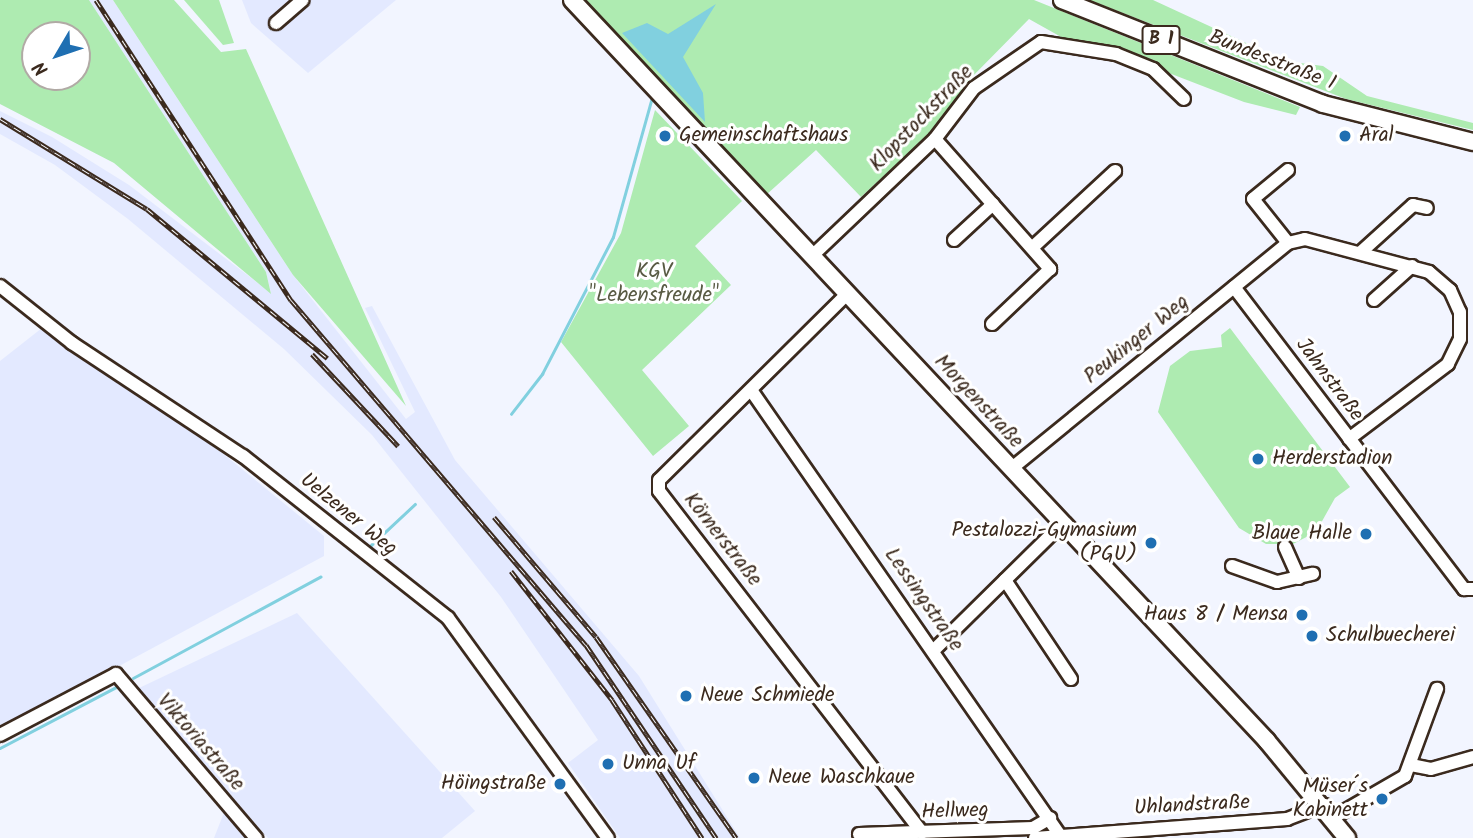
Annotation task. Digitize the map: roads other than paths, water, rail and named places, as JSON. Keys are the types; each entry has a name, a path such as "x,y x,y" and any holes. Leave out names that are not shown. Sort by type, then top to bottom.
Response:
{"main road":[{"name":"Morgenstraße","path":"572,0 1063,523 1329,811 1347,838"},
{"name":"Bundesstraße 1","path":"1062,0 1323,104 1473,142"}],"street":[{"path":"276,23 302,0"},
{"name":"Klopstockstraße","path":"812,256 935,139 974,88 1048,41 1153,69 1184,99"},
{"path":"935,139 1033,247 1049,274 992,324"},
{"path":"1288,170 1253,199 1288,243 1315,240 1412,266 1435,275 1455,296 1462,318 1458,345 1442,370 1349,439"},
{"path":"1033,247 1115,171"},
{"path":"954,240 993,204"},
{"path":"1361,252 1413,205 1427,208"},
{"name":"Peukinger Weg","path":"1012,468 1288,243"},
{"path":"1374,300 1412,266"},
{"name":"Uelzener Weg","path":"0,286 72,343 243,456 448,618 608,838"},
{"name":"Jahnstraße","path":"1234,287 1464,589 1473,589"},
{"name":"Körnerstraße","path":"847,294 659,480 659,491 922,833"},
{"name":"Lessingstraße","path":"751,390 934,650 1059,834"},
{"path":"934,650 1063,523"},
{"path":"1285,547 1299,578"},
{"path":"1231,582 1237,569 1257,572 1277,582 1313,574"},
{"path":"1005,580 1072,679"},
{"name":"Viktoriastraße","path":"0,735 116,674 256,838"},
{"path":"1437,689 1411,765 1430,769 1473,757"},
{"name":"Uhlandstraße","path":"1059,834 1090,835 1287,820 1329,811 1399,781 1411,765"},
{"name":"Hellweg","path":"859,834 1033,828 1050,818"},
{"path":"1035,838 1059,834"}],"water":[{"path":"716,4 683,57 703,93 705,122 622,33 647,23 668,34"}],"waterway":[{"path":"511,414 542,374 613,237 652,97"},
{"path":"368,548 415,504"},
{"path":"133,678 320,577"},
{"path":"0,748 116,687"}],"railway":[{"path":"96,0 291,300 586,645 716,838"},
{"path":"0,119 147,209 327,358"},
{"path":"312,354 398,446"},
{"path":"494,517 596,637 736,838"},
{"path":"511,571 612,700 702,838"}],"place":[{"name":"Gemeinschaftshaus","path":"665,136"},
{"name":"Aral","path":"1345,136"},
{"name":"Herderstadion","path":"1258,459"},
{"name":"Blaue Halle","path":"1366,534"},
{"name":"Pestalozzi-Gymasium (PGU)","path":"1151,543"},
{"name":"Haus 8 / Mensa","path":"1302,615"},
{"name":"Schulbuecherei","path":"1312,636"},
{"name":"Neue Schmiede","path":"686,696"},
{"name":"Unna Uf","path":"608,764"},
{"name":"Neue Waschkaue","path":"754,778"},
{"name":"Höingstraße","path":"560,784"},
{"name":"Müser´s Kabinett","path":"1382,799"}],"park label":[{"name":"KGV \"Lebensfreude\"","path":"654,284"}]}
